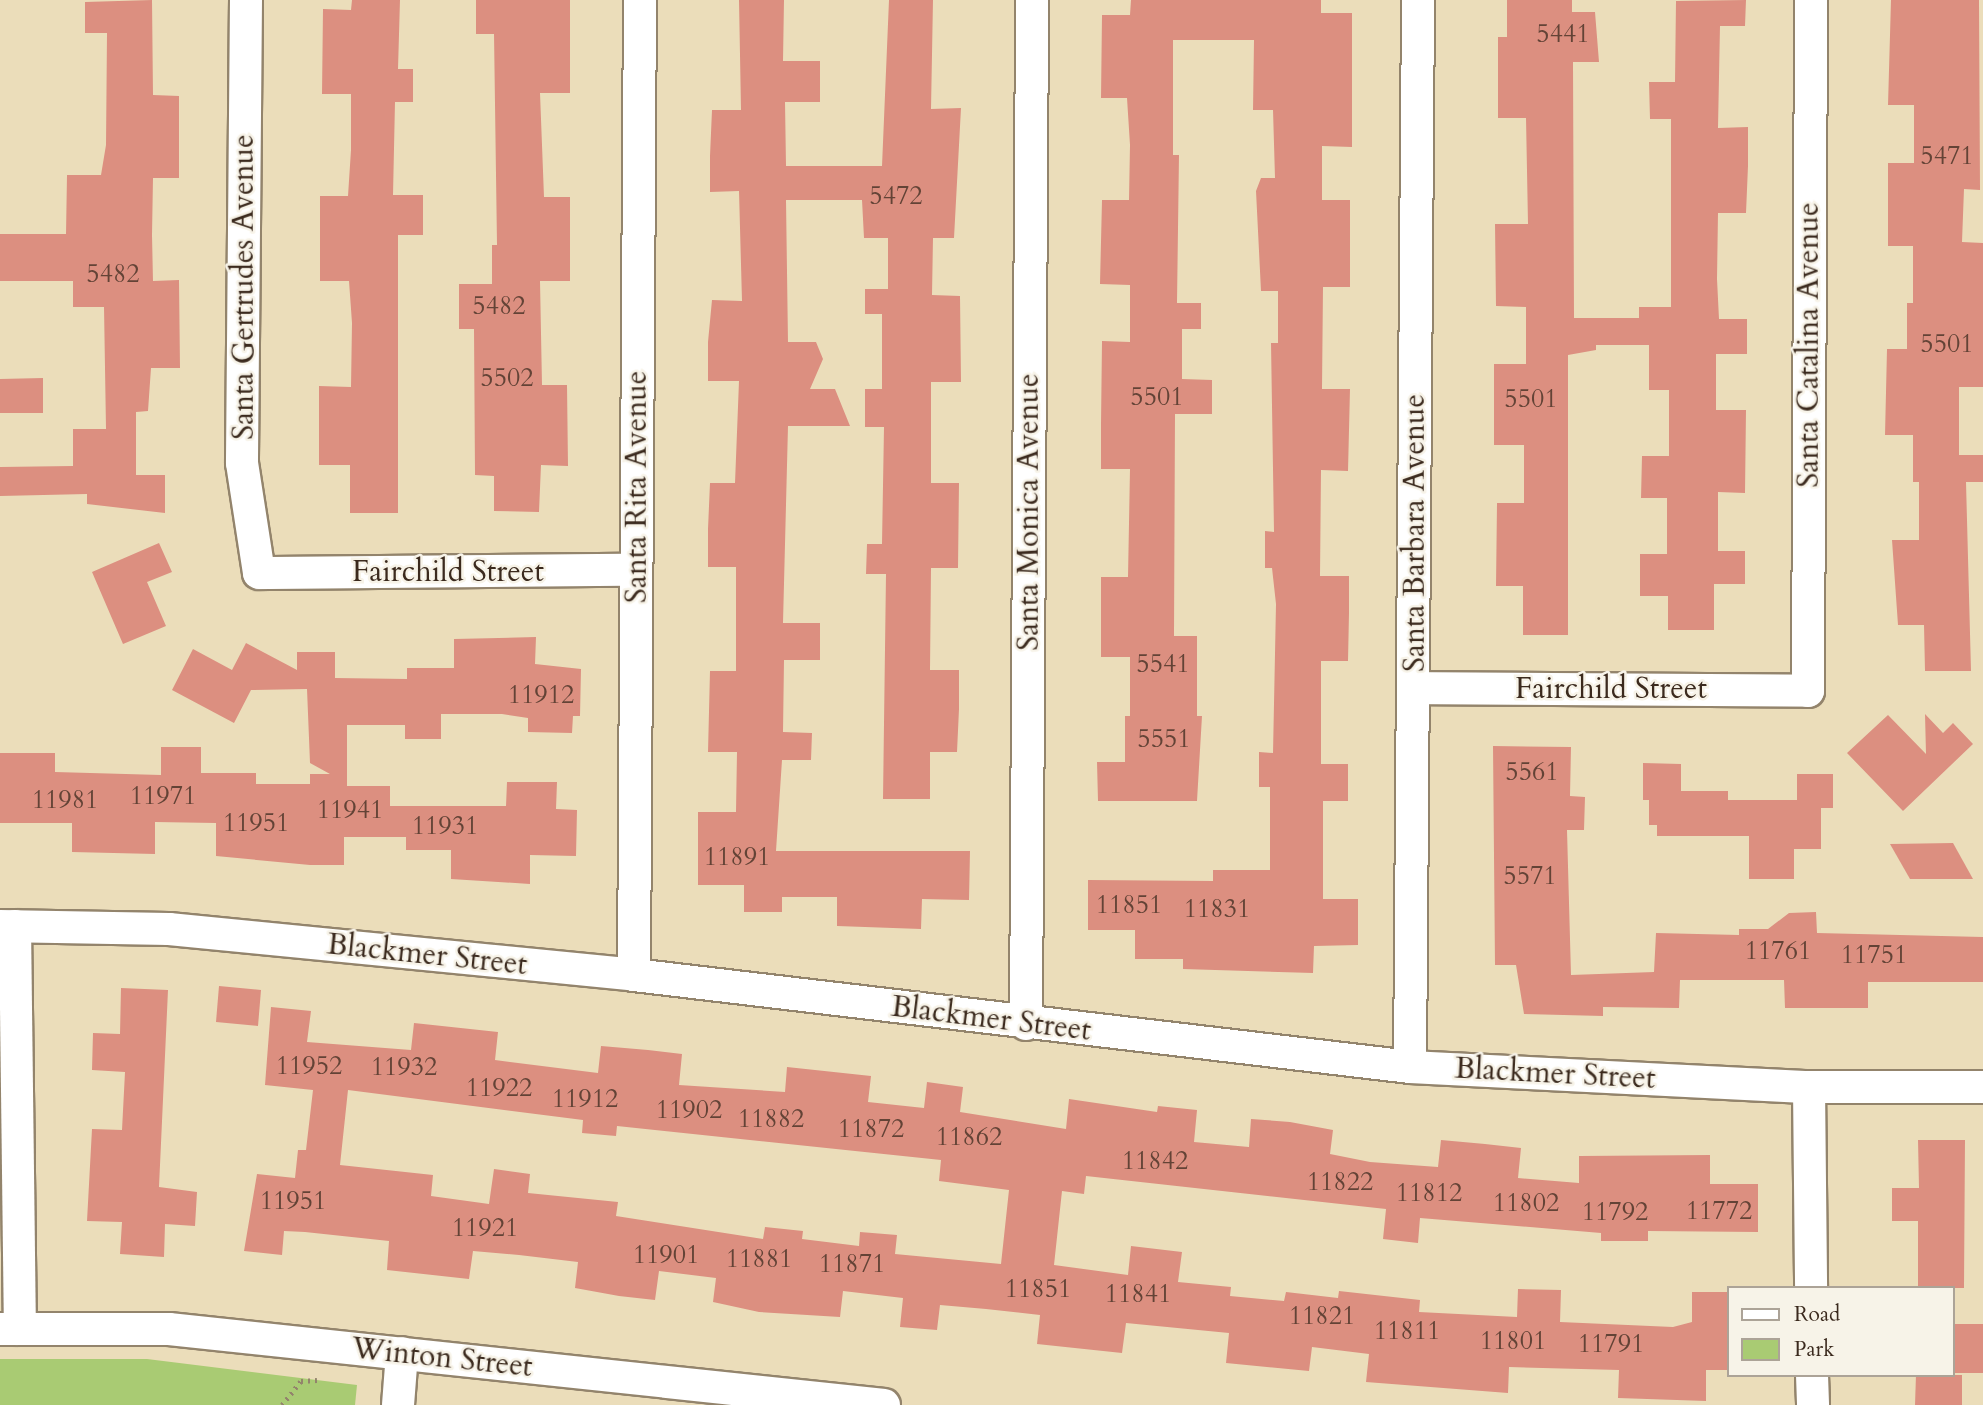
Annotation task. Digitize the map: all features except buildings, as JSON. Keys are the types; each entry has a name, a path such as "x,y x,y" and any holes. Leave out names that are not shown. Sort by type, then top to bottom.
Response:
{"street":[{"name":"Santa Gertrudes Avenue","path":"246,0 243,463 259,573"},
{"name":"Santa Rita Avenue","path":"634,975 640,0"},
{"name":"Santa Monica Avenue","path":"1026,1024 1032,0"},
{"name":"Santa Barbara Avenue","path":"1410,1067 1418,0"},
{"name":"Santa Catalina Avenue","path":"1808,691 1811,0"},
{"name":"Fairchild Street","path":"259,573 636,570"},
{"name":"Fairchild Street","path":"1414,688 1808,691"},
{"name":"Blackmer Street","path":"8,926 169,929 634,975 1026,1024 1410,1067 1809,1087 1983,1087"},
{"path":"8,926 10,1329"},
{"path":"1809,1087 1811,1286"},
{"name":"Winton Street","path":"10,1329 169,1329 884,1405"},
{"path":"398,1405 402,1353"},
{"path":"1812,1377 1813,1405"}],"green space":[{"path":"0,1359 147,1359 357,1385 355,1405 0,1405"}]}
